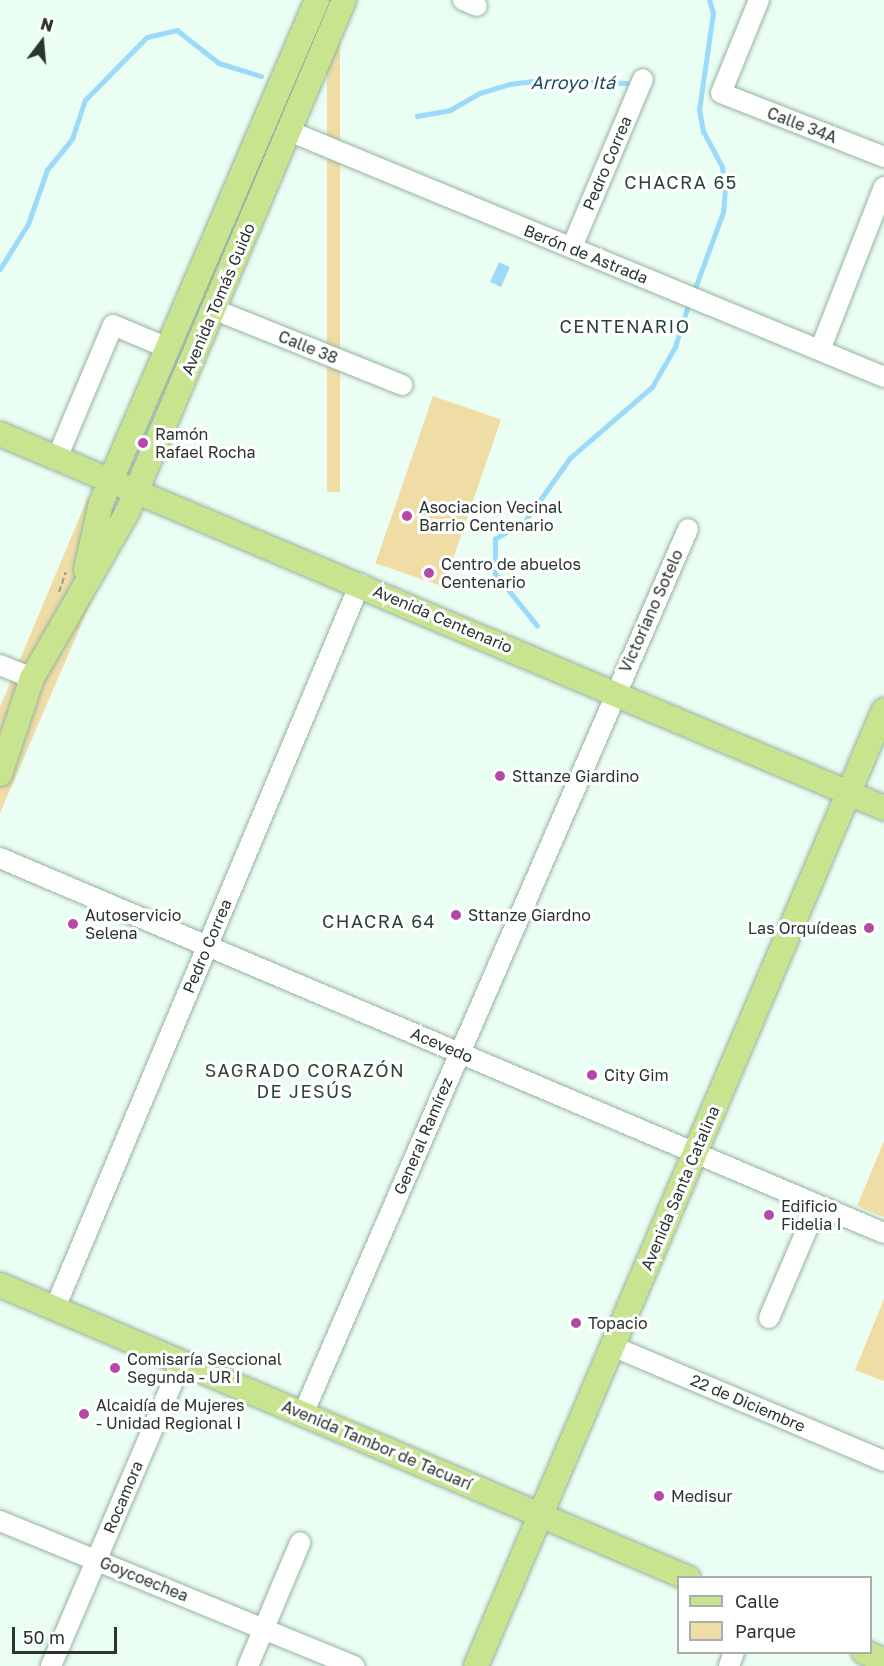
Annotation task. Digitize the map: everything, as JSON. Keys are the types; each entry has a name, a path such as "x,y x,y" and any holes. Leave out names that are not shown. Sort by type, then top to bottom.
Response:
{"main road":[{"name":"Avenida Tomás Guido","path":"81,593 101,502 112,481 317,0"},
{"name":"Avenida Tomás Guido","path":"0,774 32,678 137,489 344,0"},
{"name":"Avenida Centenario","path":"0,434 112,481 137,489 884,808"},
{"name":"Avenida Santa Catalina","path":"476,1666 884,710"},
{"name":"Avenida Tambor de Tacuarí","path":"0,1285 683,1576"},
{"path":"866,1654 884,1661"}],"street":[{"name":"Calle 34A","path":"759,0 721,93 884,157"},
{"name":"Pedro Correa","path":"572,248 643,79"},
{"name":"Berón de Astrada","path":"289,131 884,377"},
{"path":"820,350 884,187"},
{"name":"Calle 38","path":"213,309 402,385"},
{"path":"57,458 113,325 168,348"},
{"name":"Victoriano Sotelo","path":"614,692 688,529"},
{"name":"Pedro Correa","path":"55,1308 360,584"},
{"path":"0,665 32,678"},
{"name":"General Ramírez","path":"303,1414 614,692"},
{"name":"Acevedo","path":"0,858 884,1233"},
{"path":"769,1318 817,1206"},
{"name":"22 de Diciembre","path":"612,1346 884,1461"},
{"name":"Rocamora","path":"51,1666 181,1362"},
{"name":"Goycoechea","path":"0,1521 354,1666"},
{"path":"248,1666 300,1543"}],"green space":[{"path":"327,0 340,0 340,492 327,492"},
{"path":"433,396 501,419 443,587 375,563"},
{"path":"88,497 129,514 0,813 0,707"},
{"path":"884,1141 884,1217 857,1206"},
{"path":"884,1299 884,1381 855,1370"}],"water":[{"path":"499,262 510,267 501,287 490,282"}],"waterway":[{"path":"694,291 723,212 725,189 722,167 703,132 699,110 713,13 709,0"},
{"name":"Arroyo Itá","path":"0,269 28,224 47,170 72,139 85,100 147,37 177,30 219,63 261,76"},
{"name":"Arroyo Itá","path":"417,116 450,110 480,93 509,84 541,80 627,83"},
{"path":"537,626 495,574 495,539 525,521 570,458 652,387 675,347 689,302"}],"place":[{"name":"Ramón Rafael Rocha","path":"143,443"},
{"name":"Asociacion Vecinal Barrio Centenario","path":"407,516"},
{"name":"Centro de abuelos Centenario","path":"429,573"},
{"name":"Sttanze Giardino","path":"500,776"},
{"name":"Sttanze Giardno","path":"456,915"},
{"name":"Autoservicio Selena","path":"73,924"},
{"name":"Las Orquídeas","path":"869,928"},
{"name":"City Gim","path":"592,1075"},
{"name":"Edificio Fidelia I","path":"769,1215"},
{"name":"Topacio","path":"576,1323"},
{"name":"Comisaría Seccional Segunda - UR I","path":"115,1368"},
{"name":"Alcaidía de Mujeres - Unidad Regional I","path":"84,1414"},
{"name":"Medisur","path":"659,1496"}],"district":[{"name":"CHACRA 65","path":"681,182"},
{"name":"CENTENARIO","path":"625,326"},
{"name":"CHACRA 64","path":"379,921"},
{"name":"SAGRADO CORAZÓN DE JESÚS","path":"305,1081"}]}
